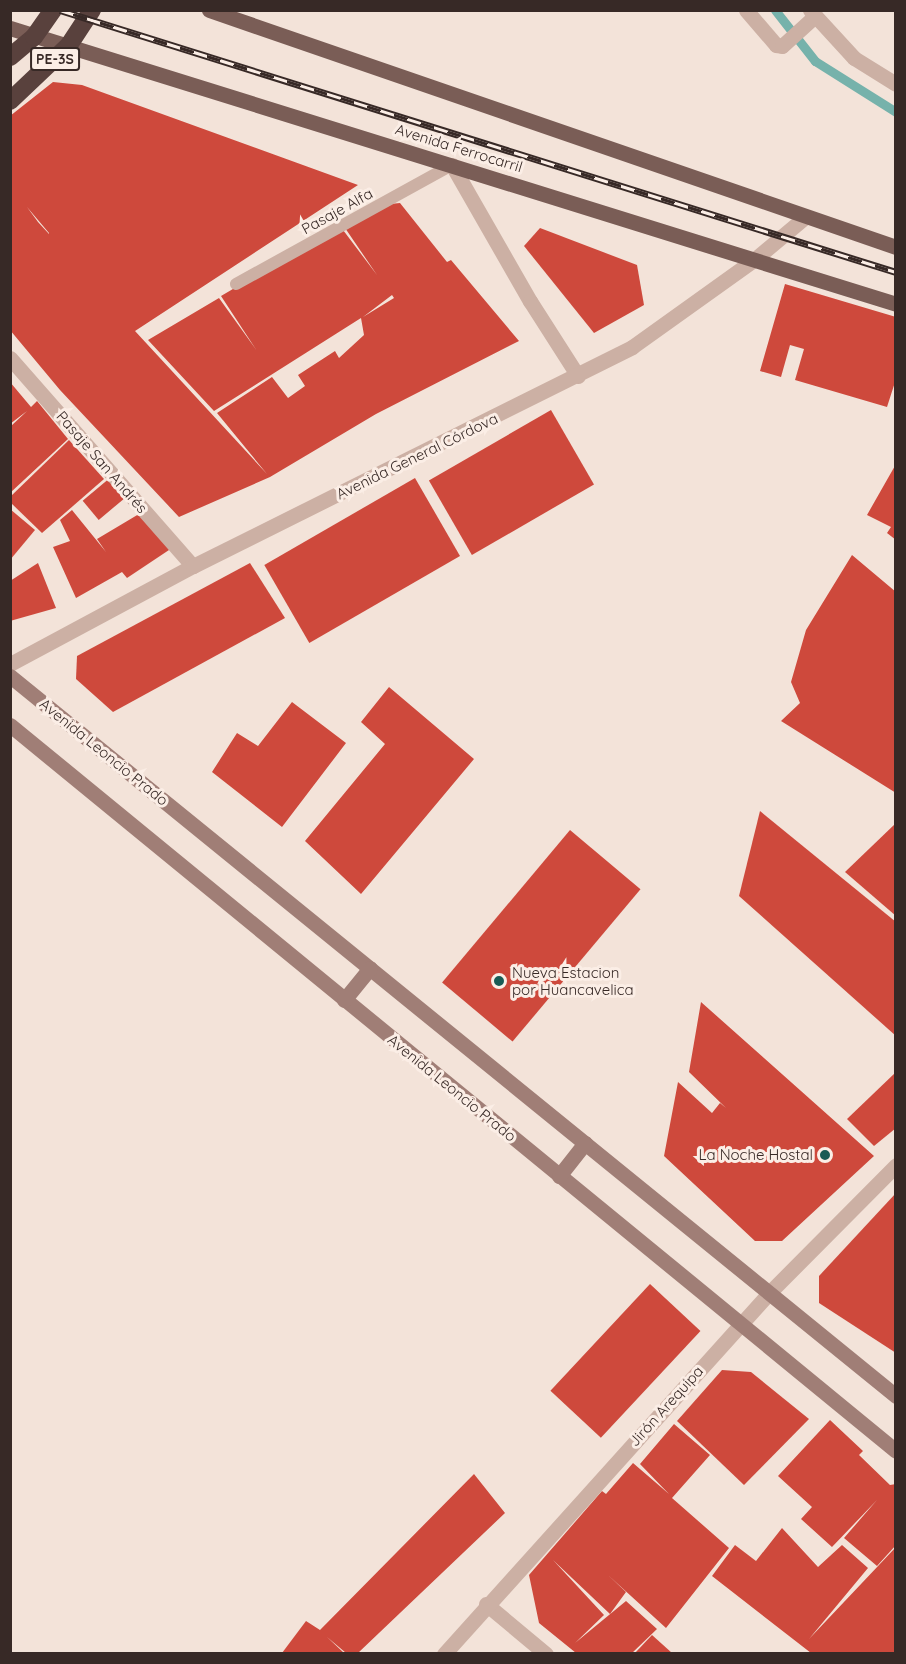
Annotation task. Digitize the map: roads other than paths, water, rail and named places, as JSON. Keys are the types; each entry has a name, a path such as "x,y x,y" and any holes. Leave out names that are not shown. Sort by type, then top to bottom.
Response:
{"highway":[{"name":"PE-3S","path":"10,57 34,37 53,10"},
{"name":"PE-3S","path":"10,101 69,45 92,10"}],"main road":[{"path":"209,10 896,247"},
{"name":"Avenida Ferrocarril","path":"10,28 896,304"}],"street":[{"path":"746,10 776,45 782,46 812,13 854,58 896,84"},
{"path":"452,165 530,301 578,376"},
{"name":"Avenida General Córdova","path":"10,664 193,566 578,376 632,346 755,259 805,217"},
{"name":"Pasaje San Andrés","path":"10,358 193,566"},
{"name":"Avenida Leoncio Prado","path":"10,676 896,1396"},
{"name":"Avenida Leoncio Prado","path":"10,725 896,1450"},
{"path":"344,1000 369,968"},
{"path":"559,1176 585,1143"},
{"name":"Jirón Arequipa","path":"444,1653 740,1324 896,1165"},
{"path":"486,1604 546,1653"}],"lane":[{"name":"Pasaje Alfa","path":"236,284 452,165"}],"waterway":[{"path":"775,10 815,61 896,112"}],"railway":[{"path":"60,10 896,272"}],"place":[{"name":"Nueva Estacion por Huancavelica","path":"499,981"},
{"name":"La Noche Hostal","path":"825,1155"}]}
